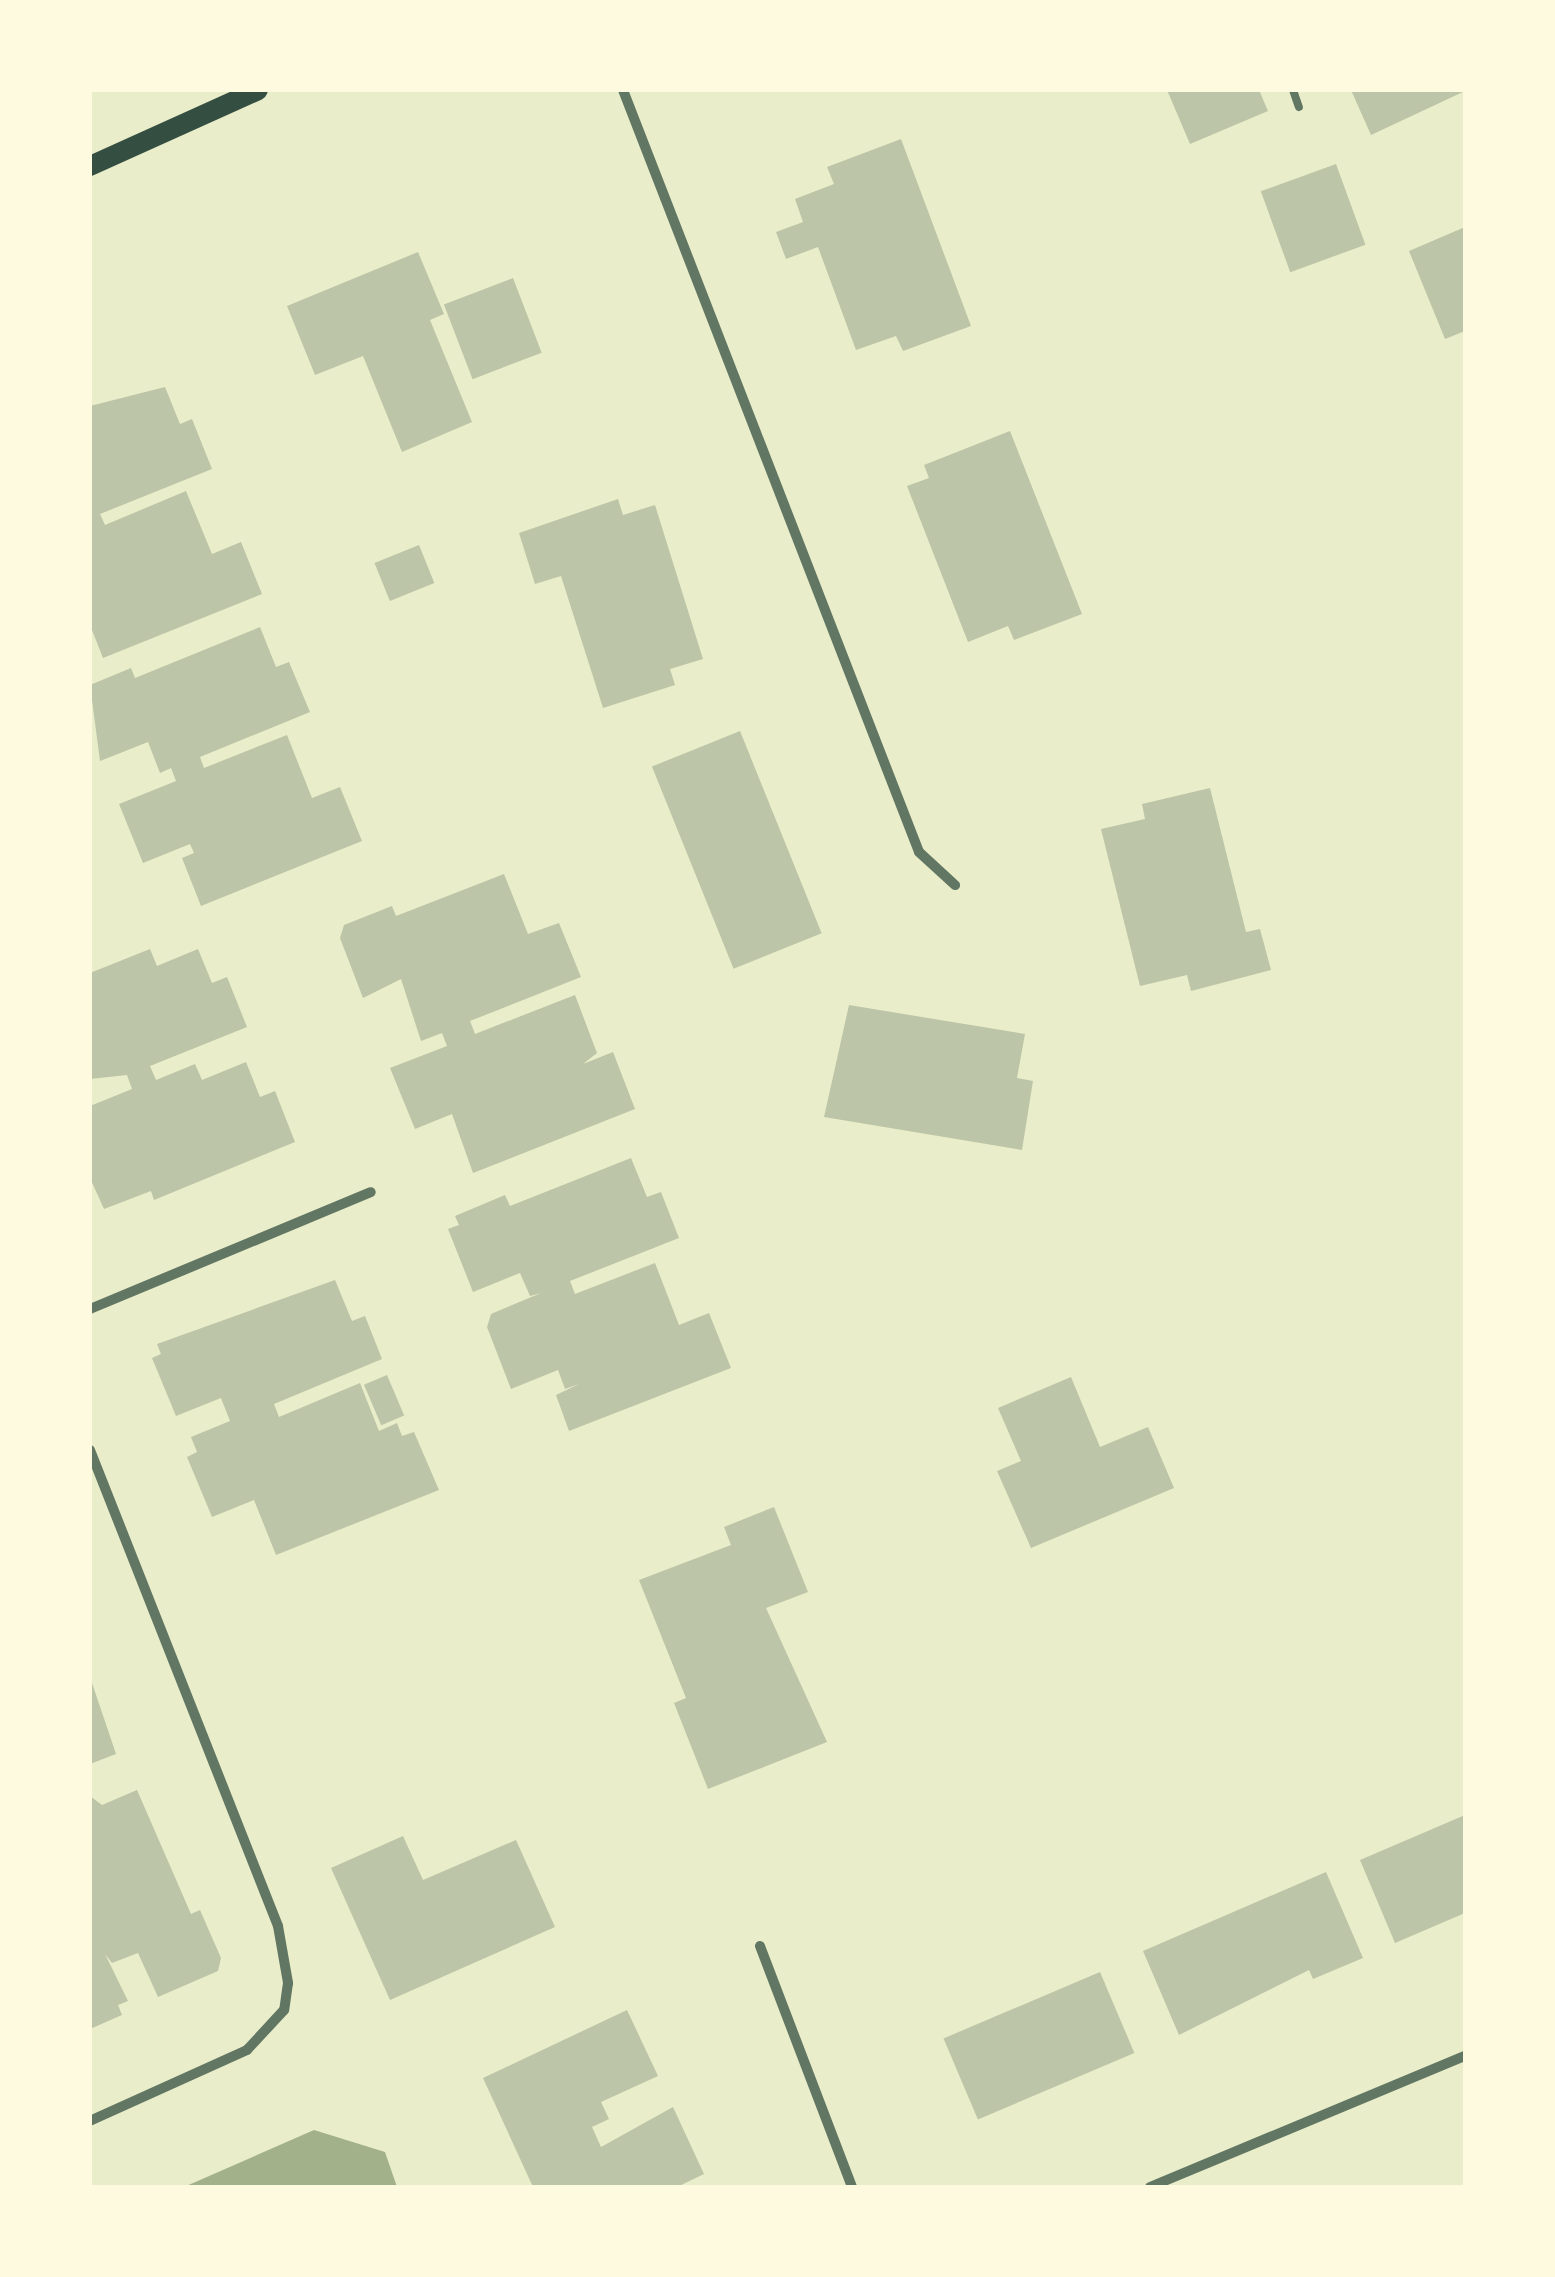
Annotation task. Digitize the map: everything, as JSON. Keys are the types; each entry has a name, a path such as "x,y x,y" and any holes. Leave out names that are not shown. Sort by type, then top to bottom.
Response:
{"main road":[{"path":"90,166 258,90"}],"street":[{"path":"623,90 919,852 954,884"},
{"path":"90,1309 372,1192"},
{"path":"90,1450 278,1926 284,2010 224,2065 90,2120"},
{"path":"760,1946 852,2187"},
{"path":"1150,2187 1465,2056"}],"lane":[{"path":"1293,90 1299,106"}],"shaded area":[{"path":"314,2130 385,2152 397,2187 184,2187"}],"building":[{"path":"1167,90 1259,90 1268,111 1190,144"},
{"path":"1351,90 1465,90 1465,91 1371,135"},
{"path":"901,139 971,326 903,351 896,336 856,350 818,247 786,259 776,232 803,222 795,199 834,184 827,167"},
{"path":"1336,164 1365,245 1290,272 1261,191"},
{"path":"1465,227 1465,331 1445,339 1409,251"},
{"path":"418,252 444,314 430,320 472,422 402,452 363,356 315,375 287,306"},
{"path":"513,278 542,353 473,379 444,305"},
{"path":"165,387 180,424 192,419 212,469 100,514 105,525 186,491 212,554 241,542 262,594 103,658 90,625 90,406"},
{"path":"1010,431 1082,614 1014,640 1008,626 968,642 907,486 929,478 924,465"},
{"path":"618,499 623,515 655,505 703,659 670,669 675,685 603,708 561,576 535,584 519,533"},
{"path":"419,545 434,583 390,601 374,563"},
{"path":"260,627 276,667 289,662 310,712 200,757 204,768 287,735 312,798 340,787 362,841 201,906 182,858 194,853 190,844 143,863 119,804 176,781 171,768 160,773 148,742 100,761 90,685 131,668 135,678"},
{"path":"740,731 822,933 734,969 652,767"},
{"path":"1210,788 1246,932 1260,929 1271,970 1191,991 1187,975 1140,986 1101,829 1145,819 1142,804"},
{"path":"504,874 528,934 559,923 581,977 470,1021 475,1034 575,995 597,1053 583,1064 613,1052 635,1109 473,1173 452,1114 415,1129 390,1068 447,1046 442,1033 421,1041 401,979 363,998 340,938 344,925 392,906 396,916"},
{"path":"150,949 157,966 198,949 212,983 227,977 247,1027 150,1066 156,1080 195,1064 202,1080 246,1062 260,1097 275,1091 295,1142 154,1200 151,1191 104,1209 90,1178 90,1106 132,1089 127,1075 90,1079 90,973"},
{"path":"849,1005 1025,1034 1017,1078 1033,1081 1022,1150 824,1117"},
{"path":"631,1158 647,1197 661,1192 679,1238 570,1281 575,1294 655,1263 679,1325 709,1313 731,1368 569,1431 556,1395 579,1384 565,1389 558,1370 511,1389 487,1327 491,1314 541,1293 530,1296 520,1273 473,1292 448,1229 459,1225 455,1216 505,1195 510,1206"},
{"path":"335,1280 352,1321 365,1316 382,1359 274,1404 279,1417 360,1383 379,1431 397,1423 402,1436 414,1432 439,1490 276,1555 254,1500 212,1517 187,1457 197,1452 191,1437 230,1421 221,1398 176,1416 152,1358 161,1354 157,1344"},
{"path":"387,1375 404,1416 381,1425 364,1385"},
{"path":"1071,1377 1100,1447 1148,1427 1174,1488 1031,1548 997,1471 1021,1461 998,1408"},
{"path":"774,1507 808,1592 766,1608 827,1742 708,1789 674,1703 686,1698 639,1580 731,1545 724,1527"},
{"path":"90,1677 116,1754 90,1764"},
{"path":"137,1790 191,1914 200,1910 221,1958 218,1971 158,1997 138,1953 112,1963 105,1954 128,2001 118,2005 122,2015 90,2029 90,1796 102,1805"},
{"path":"1465,1815 1465,1913 1395,1943 1360,1860"},
{"path":"403,1836 423,1880 516,1840 555,1927 390,2000 331,1868"},
{"path":"1326,1872 1363,1958 1313,1979 1309,1970 1179,2035 1143,1951"},
{"path":"1100,1972 1134,2053 978,2119 944,2038"},
{"path":"627,2010 658,2076 601,2102 609,2119 592,2127 601,2147 673,2107 704,2174 677,2187 533,2187 483,2078"}]}
